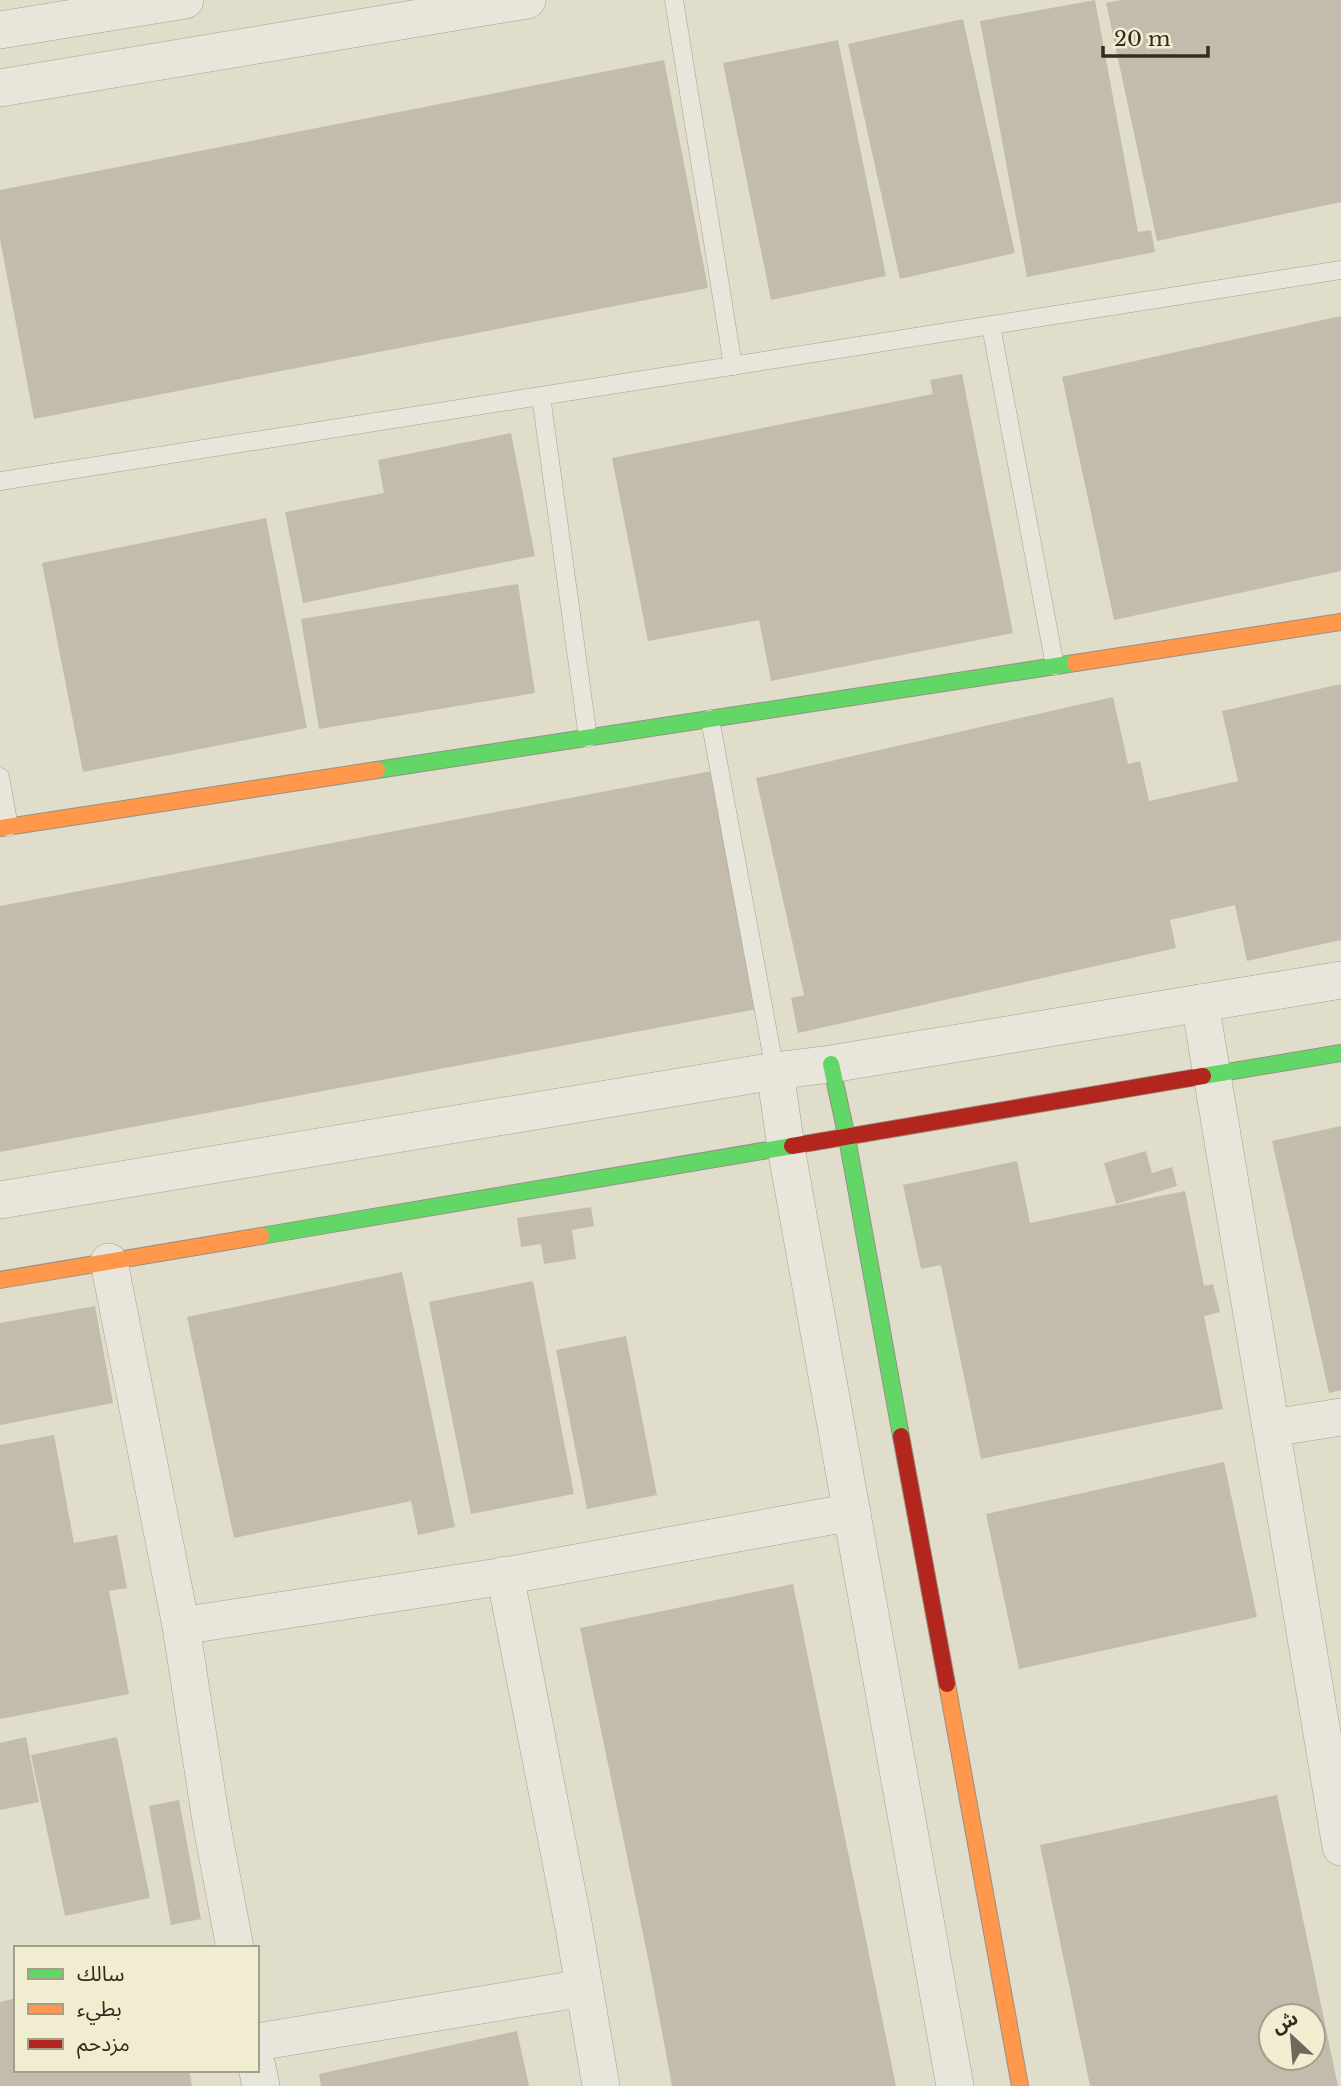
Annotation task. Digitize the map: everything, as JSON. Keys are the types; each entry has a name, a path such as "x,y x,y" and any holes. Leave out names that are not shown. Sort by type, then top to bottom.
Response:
{"street":[{"path":"0,30 185,0"},
{"path":"0,88 527,0"},
{"path":"5,827 1341,622"},
{"path":"0,1200 1341,980"},
{"path":"1200,1003 1341,1847"},
{"path":"0,1280 1341,1053"},
{"path":"831,1064 847,1138 1020,2086"},
{"path":"775,1071 786,1148 955,2086"},
{"path":"109,1262 181,1626 211,1821 235,1946"},
{"path":"1271,1428 1341,1417"},
{"path":"181,1626 505,1575 852,1512"},
{"path":"505,1575 601,2086"},
{"path":"259,2042 584,1988"}],"lane":[{"path":"674,0 733,366"},
{"path":"0,481 1341,271"},
{"path":"991,326 1055,666"},
{"path":"541,396 588,738"},
{"path":"710,719 775,1071"},
{"path":"0,777 5,827"}],"building":[{"path":"1095,0 1138,232 1151,230 1155,252 1027,277 980,21"},
{"path":"1121,0 1341,0 1341,202 1157,241 1106,3"},
{"path":"963,19 1015,253 900,279 848,44"},
{"path":"838,40 886,276 771,300 723,63"},
{"path":"664,60 708,288 34,419 0,239 0,190"},
{"path":"1341,316 1341,571 1114,620 1062,377"},
{"path":"962,374 1013,633 771,681 759,620 648,641 612,458 933,394 930,380"},
{"path":"511,433 535,556 303,603 285,512 384,493 378,460"},
{"path":"266,518 307,728 83,772 42,563"},
{"path":"518,584 535,693 319,729 301,619"},
{"path":"1341,684 1341,940 1247,961 1235,905 1170,920 1176,948 798,1033 791,998 804,995 756,778 1113,697 1128,764 1140,761 1149,801 1238,781 1222,711"},
{"path":"712,771 757,1009 0,1152 0,906"},
{"path":"1341,1126 1341,1390 1329,1393 1272,1141"},
{"path":"1146,1151 1152,1173 1172,1167 1177,1186 1116,1204 1104,1163"},
{"path":"1017,1161 1030,1223 1185,1191 1204,1286 1213,1284 1220,1312 1204,1316 1223,1409 981,1459 941,1265 921,1269 903,1185"},
{"path":"591,1207 594,1226 572,1230 576,1259 544,1264 541,1244 521,1247 517,1218"},
{"path":"402,1272 455,1527 418,1535 411,1501 234,1538 187,1317"},
{"path":"533,1281 574,1494 471,1514 429,1302"},
{"path":"95,1306 113,1403 0,1425 0,1323"},
{"path":"626,1336 657,1495 587,1509 556,1350"},
{"path":"54,1435 74,1543 117,1535 127,1588 109,1591 129,1694 0,1719 0,1445"},
{"path":"1224,1462 1257,1617 1019,1669 986,1514"},
{"path":"793,1584 896,2086 672,2086 580,1628"},
{"path":"26,1737 39,1802 0,1810 0,1743"},
{"path":"117,1737 150,1898 65,1916 31,1755"},
{"path":"1277,1795 1320,2002 1257,2002 1257,2072 1327,2072 1327,2034 1338,2086 1090,2086 1040,1845"},
{"path":"179,1800 201,1919 171,1925 149,1806"},
{"path":"14,1998 14,2072 189,2072 192,2086 0,2086 0,2002"},
{"path":"517,2031 529,2086 321,2086 319,2074"}],"traffic: fast":[{"path":"377,770 1075,663"},
{"path":"1203,1076 1341,1053"},
{"path":"831,1064 901,1436"},
{"path":"261,1236 792,1146"}],"traffic: slow":[{"path":"1075,663 1341,622"},
{"path":"0,828 377,770"},
{"path":"0,1280 261,1236"},
{"path":"947,1684 1020,2086"}],"traffic: jam":[{"path":"792,1146 1203,1076"},
{"path":"901,1436 947,1684"}]}
